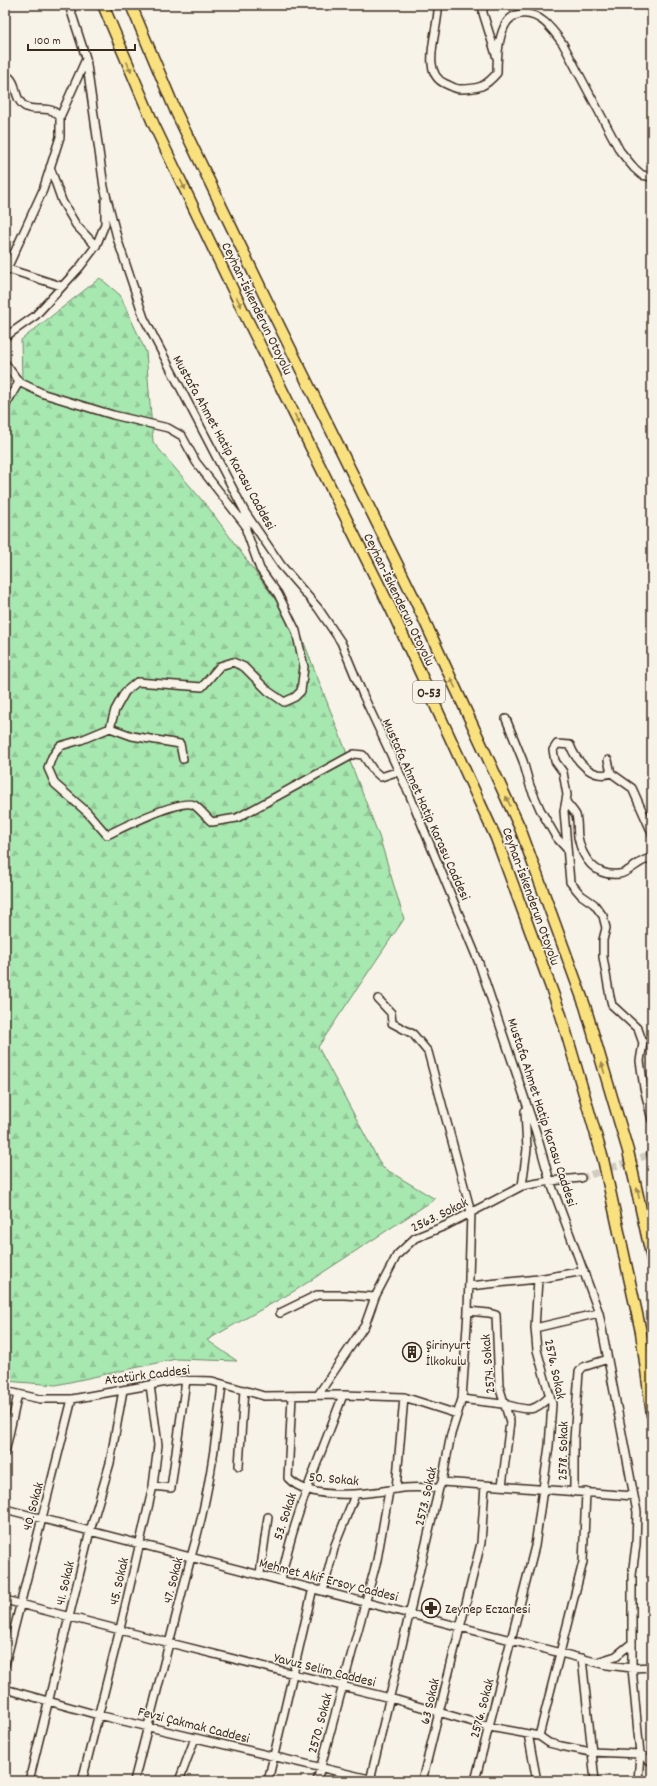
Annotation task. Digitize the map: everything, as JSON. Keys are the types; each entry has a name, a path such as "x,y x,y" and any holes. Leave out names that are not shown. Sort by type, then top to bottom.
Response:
{"highway":[{"name":"Ceyhan-İskenderun Otoyolu","path":"103,5 153,123 244,313 391,610 496,838 561,1014 603,1159 641,1332 652,1415"},
{"name":"Ceyhan-İskenderun Otoyolu","path":"131,5 176,112 267,301 414,598 520,828 585,1006 628,1152 652,1259"}],"street":[{"name":"Mustafa Ahmet Hatip Karasu Caddesi","path":"69,5 86,58 104,187 118,242 144,318 245,512 280,565 318,608 341,642 363,695 399,772 479,963 550,1181 599,1313 637,1512 636,1544 632,1575 632,1668 640,1754 638,1781"},
{"path":"438,5 439,14 431,60 434,73 443,83 457,89 473,89 487,85 497,73 497,58 503,30 508,21 513,16 525,14 539,17 554,31 563,44 620,151 642,175 652,177"},
{"path":"483,5 483,13 497,58"},
{"path":"61,286 5,270 43,190 60,137 60,117 86,58"},
{"path":"5,74 12,79 17,95 22,104 32,109 52,110 60,117"},
{"path":"50,167 62,202 76,225 96,246"},
{"path":"5,337 35,316 80,267 96,246 105,224 104,187"},
{"path":"5,363 19,382 44,394 100,411 168,428 182,436 196,462 246,526"},
{"path":"5,406 19,382"},
{"path":"110,728 115,710 125,692 137,682 202,687 220,666 233,662 244,667 268,691 284,702 295,697 301,691 304,667 296,631 278,594 260,569 246,526 245,512"},
{"path":"506,719 523,761 530,786 540,809 556,837 568,849"},
{"path":"183,759 180,744 132,736 110,728 81,740 60,746 52,756 48,768 55,784 87,812 107,835 141,819 182,804 193,805 212,822 237,818 354,754 363,755 373,770 381,777 399,772"},
{"path":"611,773 605,775 587,769 580,764 570,745 557,744 553,750 555,761 563,772 567,795 564,811 570,882 581,895 594,904 603,916 606,928 603,940 603,957 610,997 612,1005 638,1029 643,1043 640,1061 644,1088 652,1120"},
{"path":"608,760 611,773 632,788 652,833"},
{"path":"566,803 575,814 578,837 585,858 591,867 606,874 621,874 640,861 652,858"},
{"name":"2573. Sokak","path":"373,1780 390,1698 441,1485 451,1434 462,1399 468,1311 471,1212 428,1052 413,1034 392,1023 392,1013 378,999"},
{"path":"522,1186 527,1148 524,1098"},
{"name":"2563. Sokak","path":"318,1395 365,1325 376,1297 397,1255 415,1238 447,1225 522,1186 581,1178"},
{"path":"469,1286 538,1279 584,1271"},
{"name":"2576. Sokak","path":"475,1781 535,1546 552,1422 550,1396 537,1350 535,1328 538,1279"},
{"path":"280,1313 317,1295 376,1297"},
{"name":"2574. Sokak","path":"468,1311 496,1315 499,1386 510,1422 502,1486"},
{"path":"535,1328 599,1313"},
{"name":"2578. Sokak","path":"574,1491 574,1439 579,1372 584,1367 608,1359"},
{"path":"153,1486 171,1488 186,1380"},
{"name":"Atatürk Caddesi","path":"5,1391 40,1399 72,1399 186,1380 212,1381 264,1396 343,1395 404,1397 457,1414"},
{"name":"47. Sokak","path":"134,1781 191,1557 202,1521 215,1455 222,1384"},
{"name":"45. Sokak","path":"82,1781 141,1544 153,1486 158,1445 150,1385"},
{"name":"41. Sokak","path":"29,1781 90,1531 110,1463 123,1390"},
{"path":"238,1466 244,1390"},
{"path":"5,1454 8,1426 18,1394"},
{"name":"53. Sokak","path":"281,1580 288,1545 306,1490 343,1395"},
{"name":"50. Sokak","path":"292,1396 288,1478 295,1486 306,1490 355,1495 396,1489 441,1485 502,1486 634,1496"},
{"path":"462,1399 505,1404 516,1408 532,1409 543,1404 550,1396"},
{"path":"396,1489 404,1397"},
{"name":"40. Sokak","path":"5,1665 72,1399"},
{"name":"63 Sokak","path":"422,1781 481,1543 485,1486"},
{"name":"2570. Sokak","path":"317,1781 377,1560 389,1491"},
{"path":"539,1736 583,1562 586,1492"},
{"path":"323,1591 335,1545 355,1495"},
{"name":"Mehmet Akif Ersoy Caddesi","path":"5,1509 410,1612 560,1653 597,1662 632,1668 650,1667"},
{"path":"260,1574 268,1517"},
{"path":"268,1781 313,1588"},
{"name":"Yavuz Selim Caddesi","path":"5,1600 390,1698 490,1727 539,1736 549,1743 591,1752 640,1754"},
{"path":"597,1662 616,1656 632,1643"},
{"path":"582,1658 595,1781"},
{"name":"Fevzi Çakmak Caddesi","path":"5,1689 98,1715 373,1780"},
{"path":"528,1734 537,1781"},
{"path":"179,1781 195,1738"},
{"path":"640,1754 652,1762"}],"green space":[{"path":"100,278 120,295 146,352 153,442 211,511 301,635 379,836 404,919 318,1047 382,1167 435,1199 296,1290 207,1340 237,1361 176,1359 56,1385 5,1381 5,430 9,408 22,380 21,340"}],"tunnel":[{"path":"581,1178 651,1154"}],"place":[{"name":"Şirinyurt İlkokulu","path":"412,1352"},
{"name":"Zeynep Eczanesi","path":"431,1608"}]}
